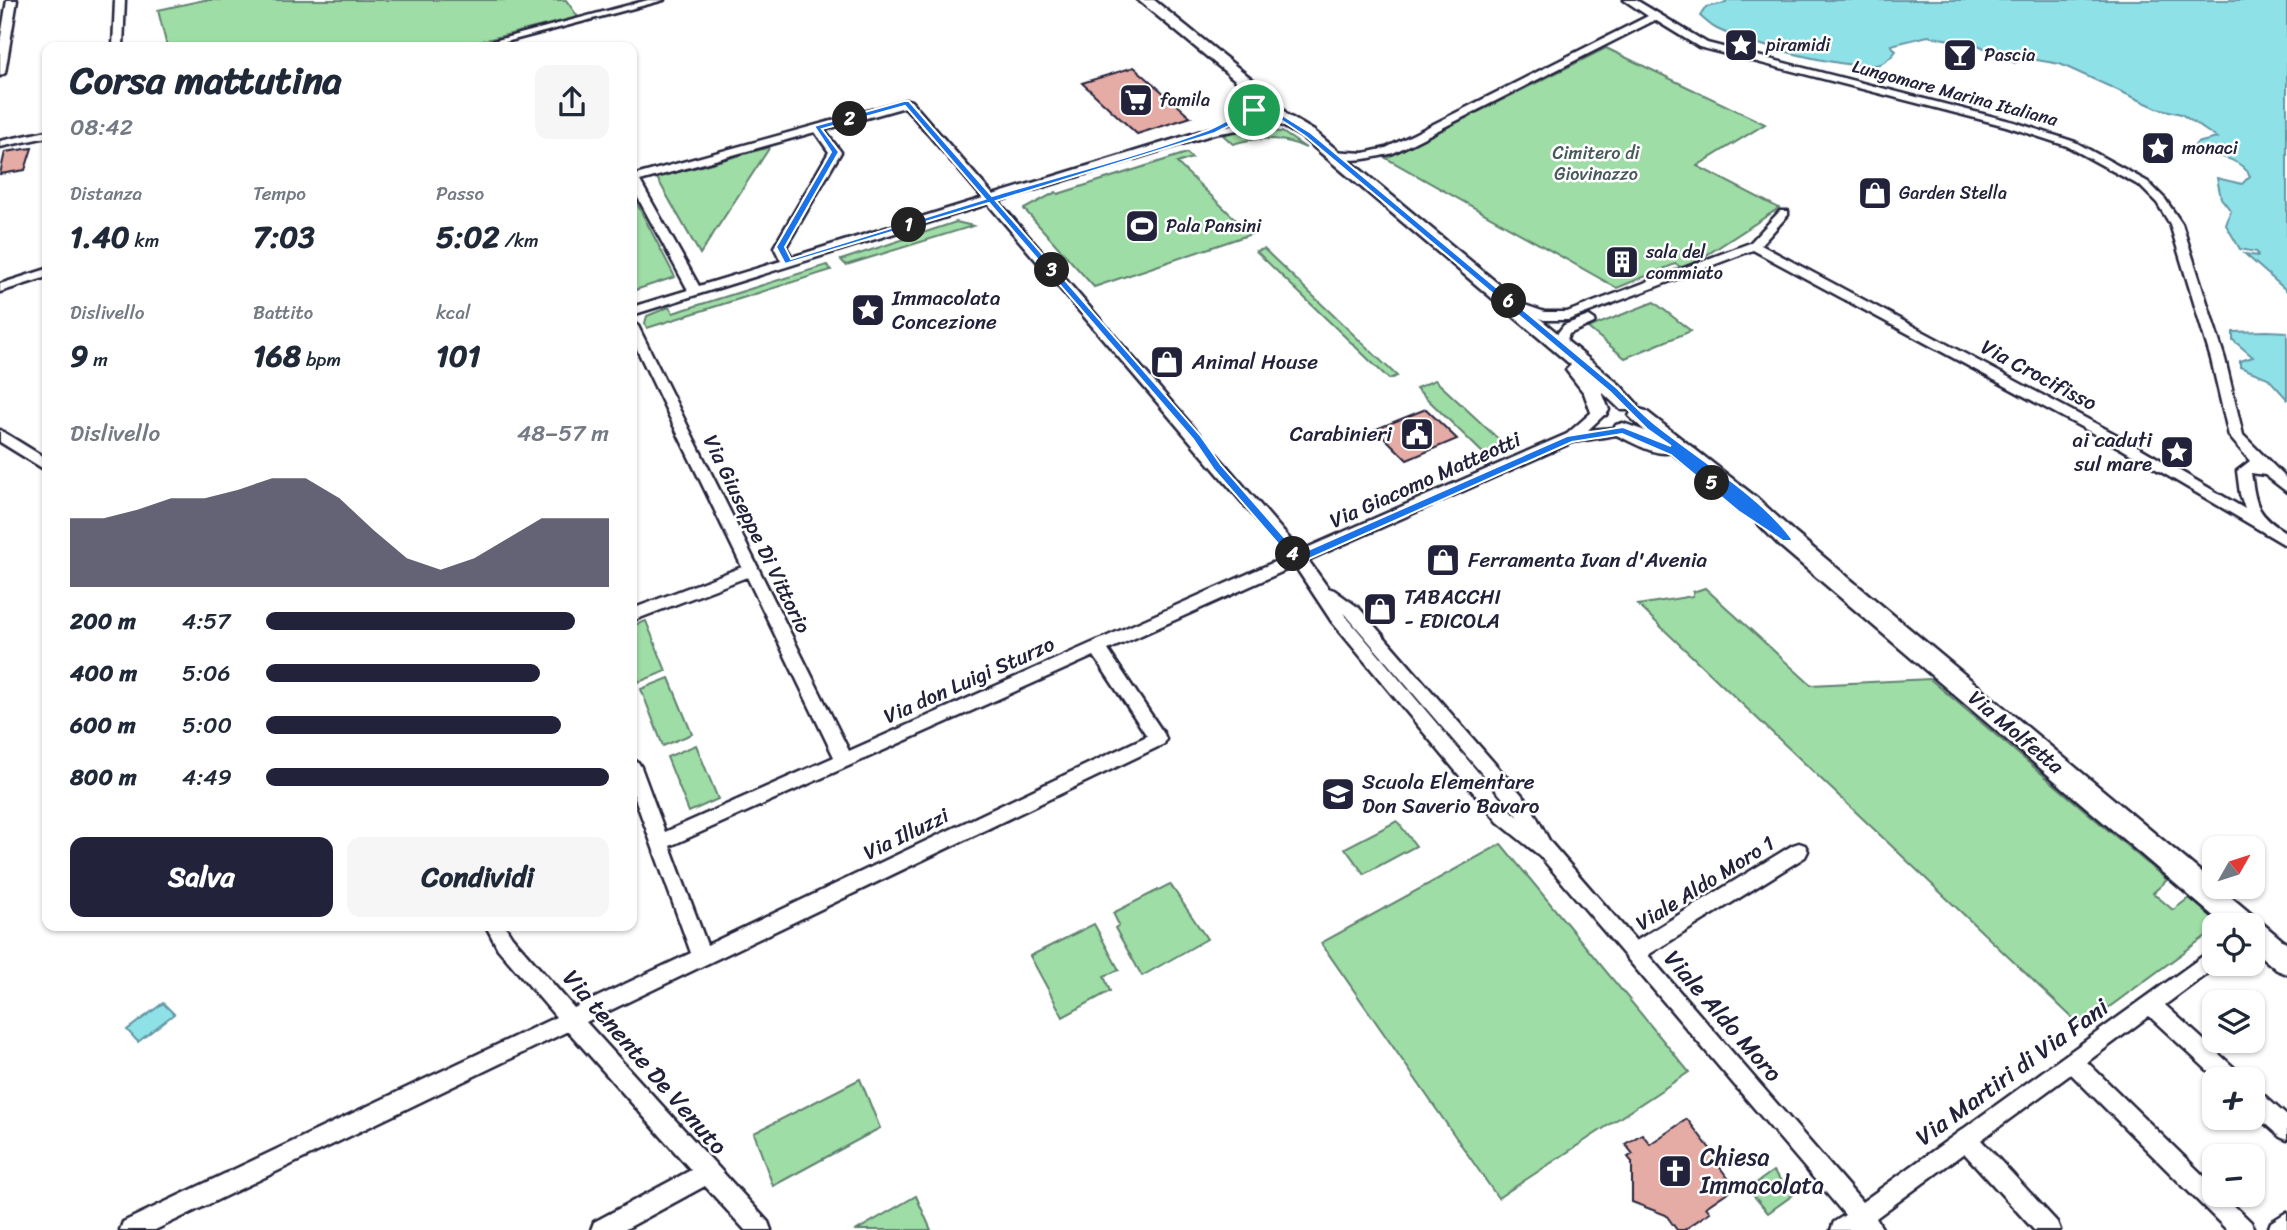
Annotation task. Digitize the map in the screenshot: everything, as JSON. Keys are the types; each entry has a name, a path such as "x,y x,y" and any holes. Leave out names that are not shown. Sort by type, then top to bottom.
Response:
{"main road":[{"path":"1143,0 1249,93 1265,115 1303,138 1558,353 1593,391 1604,423 1655,442 1674,453 1742,508 1787,539"},
{"path":"1265,115 1303,130 1634,410 1750,503 1787,539"},
{"path":"1599,412 1614,402 1634,410"},
{"path":"1623,430 1638,425 1634,410"},
{"name":"Via Molfetta","path":"1787,539 2230,913"},
{"path":"2265,943 2287,961"}],"street":[{"path":"0,73 12,0"},
{"path":"118,42 120,0"},
{"path":"495,42 659,0"},
{"name":"Lungomare Marina Italiana","path":"1629,0 1708,46 1987,117 2071,144 2144,184 2161,201 2176,224 2218,359 2236,436 2287,487"},
{"path":"1331,153 1364,156 1389,150 1655,16"},
{"name":"Viale Aldo Moro","path":"817,128 907,103 1196,437 1218,467 1324,591 1338,618 1504,816 1546,850 1866,1223"},
{"path":"1212,131 1265,115"},
{"path":"637,309 1265,115"},
{"path":"637,179 817,128 835,152 780,247 788,262"},
{"path":"0,144 42,135"},
{"path":"637,187 695,291"},
{"path":"1559,344 1559,336 1563,330 1760,249 1784,213"},
{"path":"1514,306 1544,316 1569,316 1760,249"},
{"name":"Via Crocifisso","path":"1760,249 2216,497 2287,540"},
{"path":"0,288 42,275"},
{"name":"Via Giuseppe Di Vittorio","path":"637,336 845,761"},
{"name":"Via Giacomo Matteotti","path":"1570,438 1599,412"},
{"name":"Via Giacomo Matteotti","path":"1298,559 1570,438 1623,430"},
{"path":"0,435 42,463"},
{"path":"2258,523 2247,494 2244,471 2250,466 2269,471"},
{"path":"2216,497 2247,494"},
{"name":"Via don Luigi Sturzo","path":"659,843 1298,559"},
{"path":"637,613 750,570"},
{"name":"Via Illuzzi","path":"131,1230 1158,739 1097,647"},
{"path":"637,782 702,957"},
{"name":"Viale Aldo Moro 1","path":"1634,953 1799,851"},
{"name":"Via tenente De Venuto","path":"498,931 505,943 760,1230"},
{"name":"Via Martiri di Via Fani","path":"1842,1230 1866,1223 1966,1139 2202,966"},
{"path":"2150,1004 2219,1067"},
{"path":"2071,1061 2243,1230"},
{"path":"2265,1110 2287,1130"},
{"path":"1966,1139 2049,1230"},
{"path":"602,1230 708,1173"},
{"path":"2279,1230 2287,1223"}],"green space":[{"path":"204,0 566,0 578,17 478,42 166,42 158,10"},
{"name":"Cimitero di Giovinazzo","path":"1606,48 1765,124 1697,166 1779,208 1685,269 1675,264 1617,288 1386,158"},
{"path":"1245,129 1282,132 1306,148 1270,139 1233,144 1223,135"},
{"path":"770,147 700,254 657,178"},
{"name":"Pala Pansini","path":"1187,153 1192,158 1177,163 1251,234 1094,287 1024,209 1056,192 1058,194"},
{"path":"637,204 675,277 637,289"},
{"path":"956,222 973,226 846,265 841,260"},
{"path":"1264,249 1397,376 1389,379 1256,251"},
{"path":"827,265 831,270 647,328 645,323 647,316 669,307 673,313"},
{"path":"1654,302 1691,331 1625,358 1588,328"},
{"path":"1435,380 1509,449 1488,458 1416,388"},
{"path":"1705,588 1811,685 1930,679 2167,880 2153,893 2173,910 2189,898 2207,913 2202,913 2202,939 2082,1027 1638,605 1693,596 1693,592"},
{"path":"646,621 666,671 639,682 637,677 637,624"},
{"path":"669,678 692,734 663,746 641,689"},
{"path":"696,745 718,799 689,812 667,757"},
{"path":"1397,821 1416,846 1364,874 1345,848"},
{"path":"1501,844 1689,1072 1498,1198 1321,943"},
{"path":"1170,884 1207,939 1142,976 1115,928 1119,925 1113,913"},
{"path":"1094,924 1119,970 1104,976 1110,991 1063,1017 1030,956"},
{"path":"860,1079 880,1128 773,1186 754,1133"},
{"path":"1773,1171 1793,1195 1768,1213 1748,1189"},
{"path":"916,1196 931,1230 857,1230"}],"water":[{"path":"1725,0 2287,0 2287,291 2245,254 2258,256 2257,252 2240,249 2226,225 2231,211 2221,198 2217,178 2242,184 2250,176 2233,161 2192,150 2197,143 2217,138 2181,114 2157,108 2060,64 2025,58 2015,63 1978,45 1928,36 1891,45 1896,51 1880,64 1846,64 1798,55 1731,35 1715,28 1700,16 1706,7 1726,3"},
{"path":"2233,332 2287,332 2287,399 2268,378 2240,367 2240,361 2253,357 2233,340"},
{"path":"163,1003 174,1014 138,1042 127,1030"}],"building":[{"name":"famila","path":"1134,67 1191,117 1137,134 1082,83"},
{"path":"32,148 25,170 0,174 5,152"},
{"name":"Carabinieri","path":"1426,409 1457,439 1407,460 1376,429"},
{"name":"Chiesa Immacolata","path":"1687,1119 1718,1159 1715,1161 1735,1187 1706,1207 1710,1212 1684,1230 1677,1230 1666,1215 1632,1202 1632,1162 1628,1157 1633,1154 1625,1144 1642,1134 1650,1144"}],"place":[{"name":"piramidi","path":"1741,45"},
{"name":"Pascia","path":"1960,55"},
{"name":"famila","path":"1136,100"},
{"name":"monaci","path":"2158,148"},
{"name":"Garden Stella","path":"1875,193"},
{"name":"Pala Pansini","path":"1142,226"},
{"name":"sala del commiato","path":"1622,262"},
{"name":"Immacolata Concezione","path":"868,310"},
{"name":"Animal House","path":"1167,362"},
{"name":"Carabinieri","path":"1417,434"},
{"name":"ai caduti sul mare","path":"2177,452"},
{"name":"Ferramenta Ivan d'Avenia","path":"1443,560"},
{"name":"TABACCHI - EDICOLA","path":"1380,609"},
{"name":"Scuola Elementare Don Saverio Bavaro","path":"1338,794"},
{"name":"Chiesa Immacolata","path":"1675,1171"}],"route":[{"path":"1254,110 1212,131 1139,154 990,200 788,262 780,247 835,152 817,128 907,103 990,200 1196,437 1218,467 1298,559 1570,438 1623,430 1655,442 1674,453 1742,508 1787,539 1750,503 1677,444 1650,426 1613,390 1308,134 1279,117 1279,113 1274,109 1261,107 1254,110"}]}
